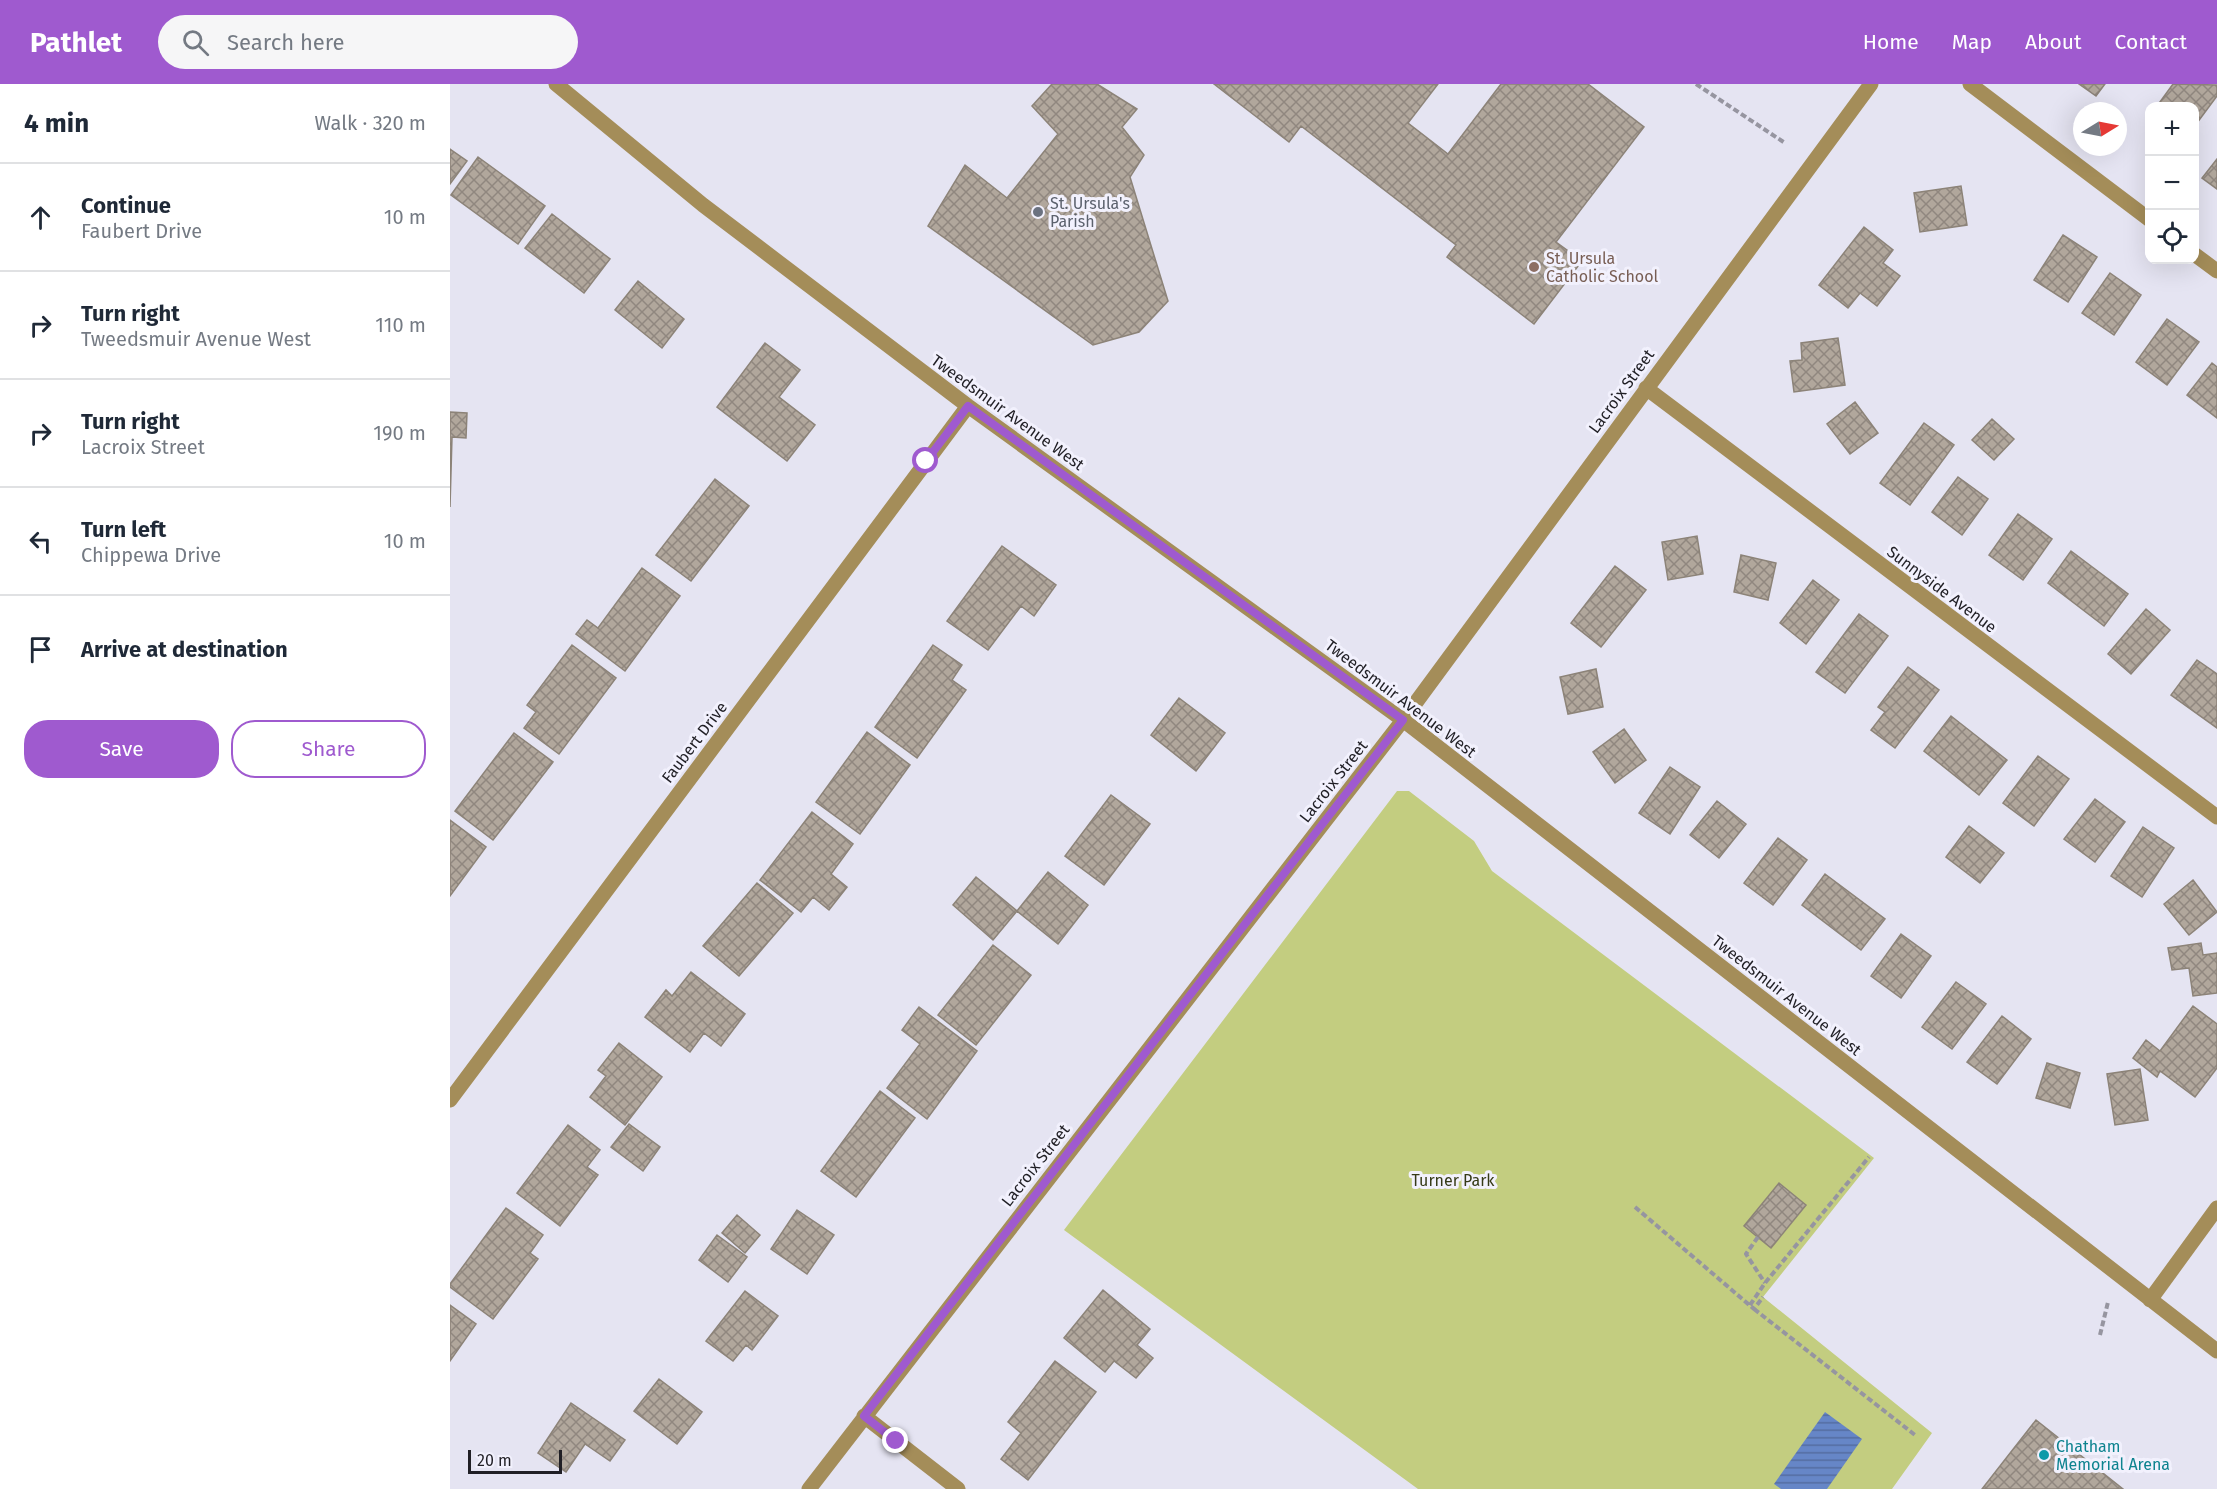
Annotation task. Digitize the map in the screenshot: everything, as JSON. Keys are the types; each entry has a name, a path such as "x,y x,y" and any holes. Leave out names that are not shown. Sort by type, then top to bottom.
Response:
{"street":[{"name":"Tweedsmuir Avenue West","path":"556,84 703,205 968,406 1403,720 2217,1351"},
{"name":"Lacroix Street","path":"809,1489 1403,720 1870,84"},
{"path":"1970,84 2145,216"},
{"path":"2199,258 2217,272"},
{"name":"Sunnyside Avenue","path":"1646,388 2217,817"},
{"name":"Faubert Drive","path":"450,1100 968,406"},
{"path":"2150,1300 2217,1209"},
{"path":"864,1416 958,1489"}],"path":[{"path":"1696,84 1785,144"},
{"path":"1750,1305 1765,1283 1869,1157"},
{"path":"1635,1207 1754,1309 1915,1435"},
{"path":"1758,1238 1746,1254 1765,1283"},
{"path":"1754,1309 1762,1297"},
{"path":"2100,1335 2108,1302"}],"green space":[{"name":"Turner Park","path":"1397,791 1409,791 1474,841 1492,871 1874,1158 1763,1297 1932,1433 1892,1489 1418,1489 1064,1230"}],"water":[{"path":"1825,1412 1862,1439 1827,1489 1781,1489 1774,1484"}],"building":[{"name":"St. Ursula's Parish","path":"1052,84 1097,84 1137,109 1122,127 1144,155 1130,177 1168,301 1139,332 1093,345 928,226 965,165 1007,198 1058,134 1032,106"},
{"path":"1214,84 1438,84 1408,123 1448,154 1501,84 1588,84 1644,127 1556,242 1582,261 1534,324 1447,257 1456,245 1301,126 1289,142"},
{"path":"2079,84 2105,84 2096,96"},
{"path":"2173,84 2217,85 2217,96 2199,120 2199,102 2160,102"},
{"path":"450,149 467,161 450,184"},
{"path":"478,157 545,206 518,244 451,195"},
{"path":"2217,159 2217,189 2202,178"},
{"path":"1961,186 1967,225 1920,232 1914,193"},
{"path":"552,214 610,259 584,293 525,248"},
{"path":"1864,227 1893,250 1883,263 1900,276 1877,306 1860,293 1848,308 1819,285"},
{"path":"2063,235 2097,257 2068,302 2034,280"},
{"path":"2110,273 2141,295 2114,335 2082,313"},
{"path":"638,281 684,319 662,348 615,310"},
{"path":"2167,319 2199,342 2167,385 2136,362"},
{"path":"1838,338 1845,385 1794,392 1790,361 1802,360 1801,343"},
{"path":"765,343 800,370 779,397 815,425 787,461 717,407"},
{"path":"2212,363 2217,367 2217,418 2187,395"},
{"path":"1855,402 1878,433 1850,454 1827,424"},
{"path":"450,412 467,413 466,438 452,437 450,507"},
{"path":"1992,419 2014,439 1994,460 1972,440"},
{"path":"1924,423 1954,445 1910,505 1880,483"},
{"path":"1958,477 1988,499 1962,535 1932,512"},
{"path":"715,479 749,506 691,581 656,555"},
{"path":"2018,514 2052,539 2023,580 1989,555"},
{"path":"1697,536 1703,574 1668,580 1662,542"},
{"path":"1002,546 1056,585 1034,616 1021,606 988,650 947,621"},
{"path":"2071,551 2128,594 2104,626 2048,583"},
{"path":"1741,555 1776,563 1768,600 1734,592"},
{"path":"1615,566 1646,590 1601,647 1571,623"},
{"path":"642,568 680,596 625,671 576,634 587,620 598,628"},
{"path":"1813,580 1839,600 1806,644 1780,623"},
{"path":"2146,609 2170,630 2131,674 2108,654"},
{"path":"1859,614 1888,636 1845,693 1816,672"},
{"path":"572,645 616,678 559,754 524,728 536,712 527,705"},
{"path":"933,645 962,665 952,680 966,690 917,758 875,727"},
{"path":"2197,660 2217,674 2217,728 2171,695"},
{"path":"1908,667 1939,690 1895,748 1871,730 1885,712 1878,707"},
{"path":"1596,669 1603,707 1568,714 1560,677"},
{"path":"1179,698 1225,733 1196,771 1151,735"},
{"path":"1951,716 2007,760 1979,795 1924,751"},
{"path":"1624,729 1646,760 1615,783 1593,752"},
{"path":"867,732 910,765 860,834 816,802"},
{"path":"514,733 553,762 493,840 455,811"},
{"path":"2038,756 2069,779 2034,826 2003,803"},
{"path":"1670,767 1700,787 1670,834 1639,813"},
{"path":"1111,795 1150,824 1104,885 1065,856"},
{"path":"2095,799 2125,822 2095,862 2064,839"},
{"path":"1717,801 1746,824 1719,858 1690,835"},
{"path":"812,812 853,844 831,874 847,887 829,910 813,897 801,912 760,880"},
{"path":"450,820 486,847 450,896"},
{"path":"1969,826 2004,853 1980,883 1946,857"},
{"path":"2143,827 2174,848 2142,897 2111,876"},
{"path":"1778,838 1807,860 1773,905 1744,883"},
{"path":"1048,872 1088,905 1058,944 1017,911"},
{"path":"1825,874 1885,919 1861,950 1802,905"},
{"path":"976,877 1017,911 993,940 953,905"},
{"path":"2193,880 2217,912 2189,935 2164,904"},
{"path":"757,883 793,913 739,976 703,946"},
{"path":"1901,934 1931,956 1901,998 1871,976"},
{"path":"2201,943 2203,955 2217,953 2217,993 2193,996 2189,968 2172,970 2168,948"},
{"path":"993,945 1031,975 976,1045 938,1015"},
{"path":"691,972 745,1014 721,1046 704,1033 690,1052 645,1017 666,990 672,996"},
{"path":"1956,982 1986,1004 1952,1049 1922,1027"},
{"path":"2193,1006 2217,1024 2217,1068 2195,1097 2160,1071 2157,1077 2133,1058 2146,1040 2160,1051"},
{"path":"919,1007 977,1051 927,1119 887,1088 920,1044 902,1030"},
{"path":"2002,1016 2031,1039 1997,1084 1967,1062"},
{"path":"619,1043 662,1077 625,1125 590,1097 606,1076 598,1070"},
{"path":"2047,1063 2080,1073 2070,1108 2036,1098"},
{"path":"2140,1069 2148,1120 2115,1125 2107,1074"},
{"path":"880,1091 915,1118 856,1197 821,1171"},
{"path":"629,1124 660,1147 643,1171 611,1147"},
{"path":"568,1125 600,1150 587,1167 598,1175 560,1226 517,1193"},
{"path":"1779,1183 1806,1205 1771,1248 1744,1226"},
{"path":"506,1208 543,1235 530,1253 538,1259 493,1319 450,1287 450,1284"},
{"path":"797,1210 834,1235 807,1274 771,1249"},
{"path":"737,1215 760,1235 745,1253 722,1233"},
{"path":"717,1235 747,1257 728,1282 699,1260"},
{"path":"1103,1290 1150,1329 1137,1345 1153,1358 1136,1378 1114,1361 1105,1372 1064,1338"},
{"path":"745,1291 778,1316 752,1350 746,1345 733,1361 706,1341"},
{"path":"450,1305 476,1324 450,1361"},
{"path":"1055,1361 1096,1392 1028,1480 1001,1459 1021,1433 1008,1422"},
{"path":"659,1379 702,1412 677,1444 634,1411"},
{"path":"571,1403 625,1440 610,1461 585,1444 566,1472 538,1453"},
{"name":"Chatham Memorial Arena","path":"2036,1420 2123,1489 1982,1489"}],"place":[{"name":"St. Ursula's Parish","path":"1038,212"},
{"name":"St. Ursula Catholic School","path":"1534,267"},
{"name":"Chatham Memorial Arena","path":"2044,1455"}],"route":[{"path":"896,1441 864,1416 1403,720 968,406 926,461"}]}
